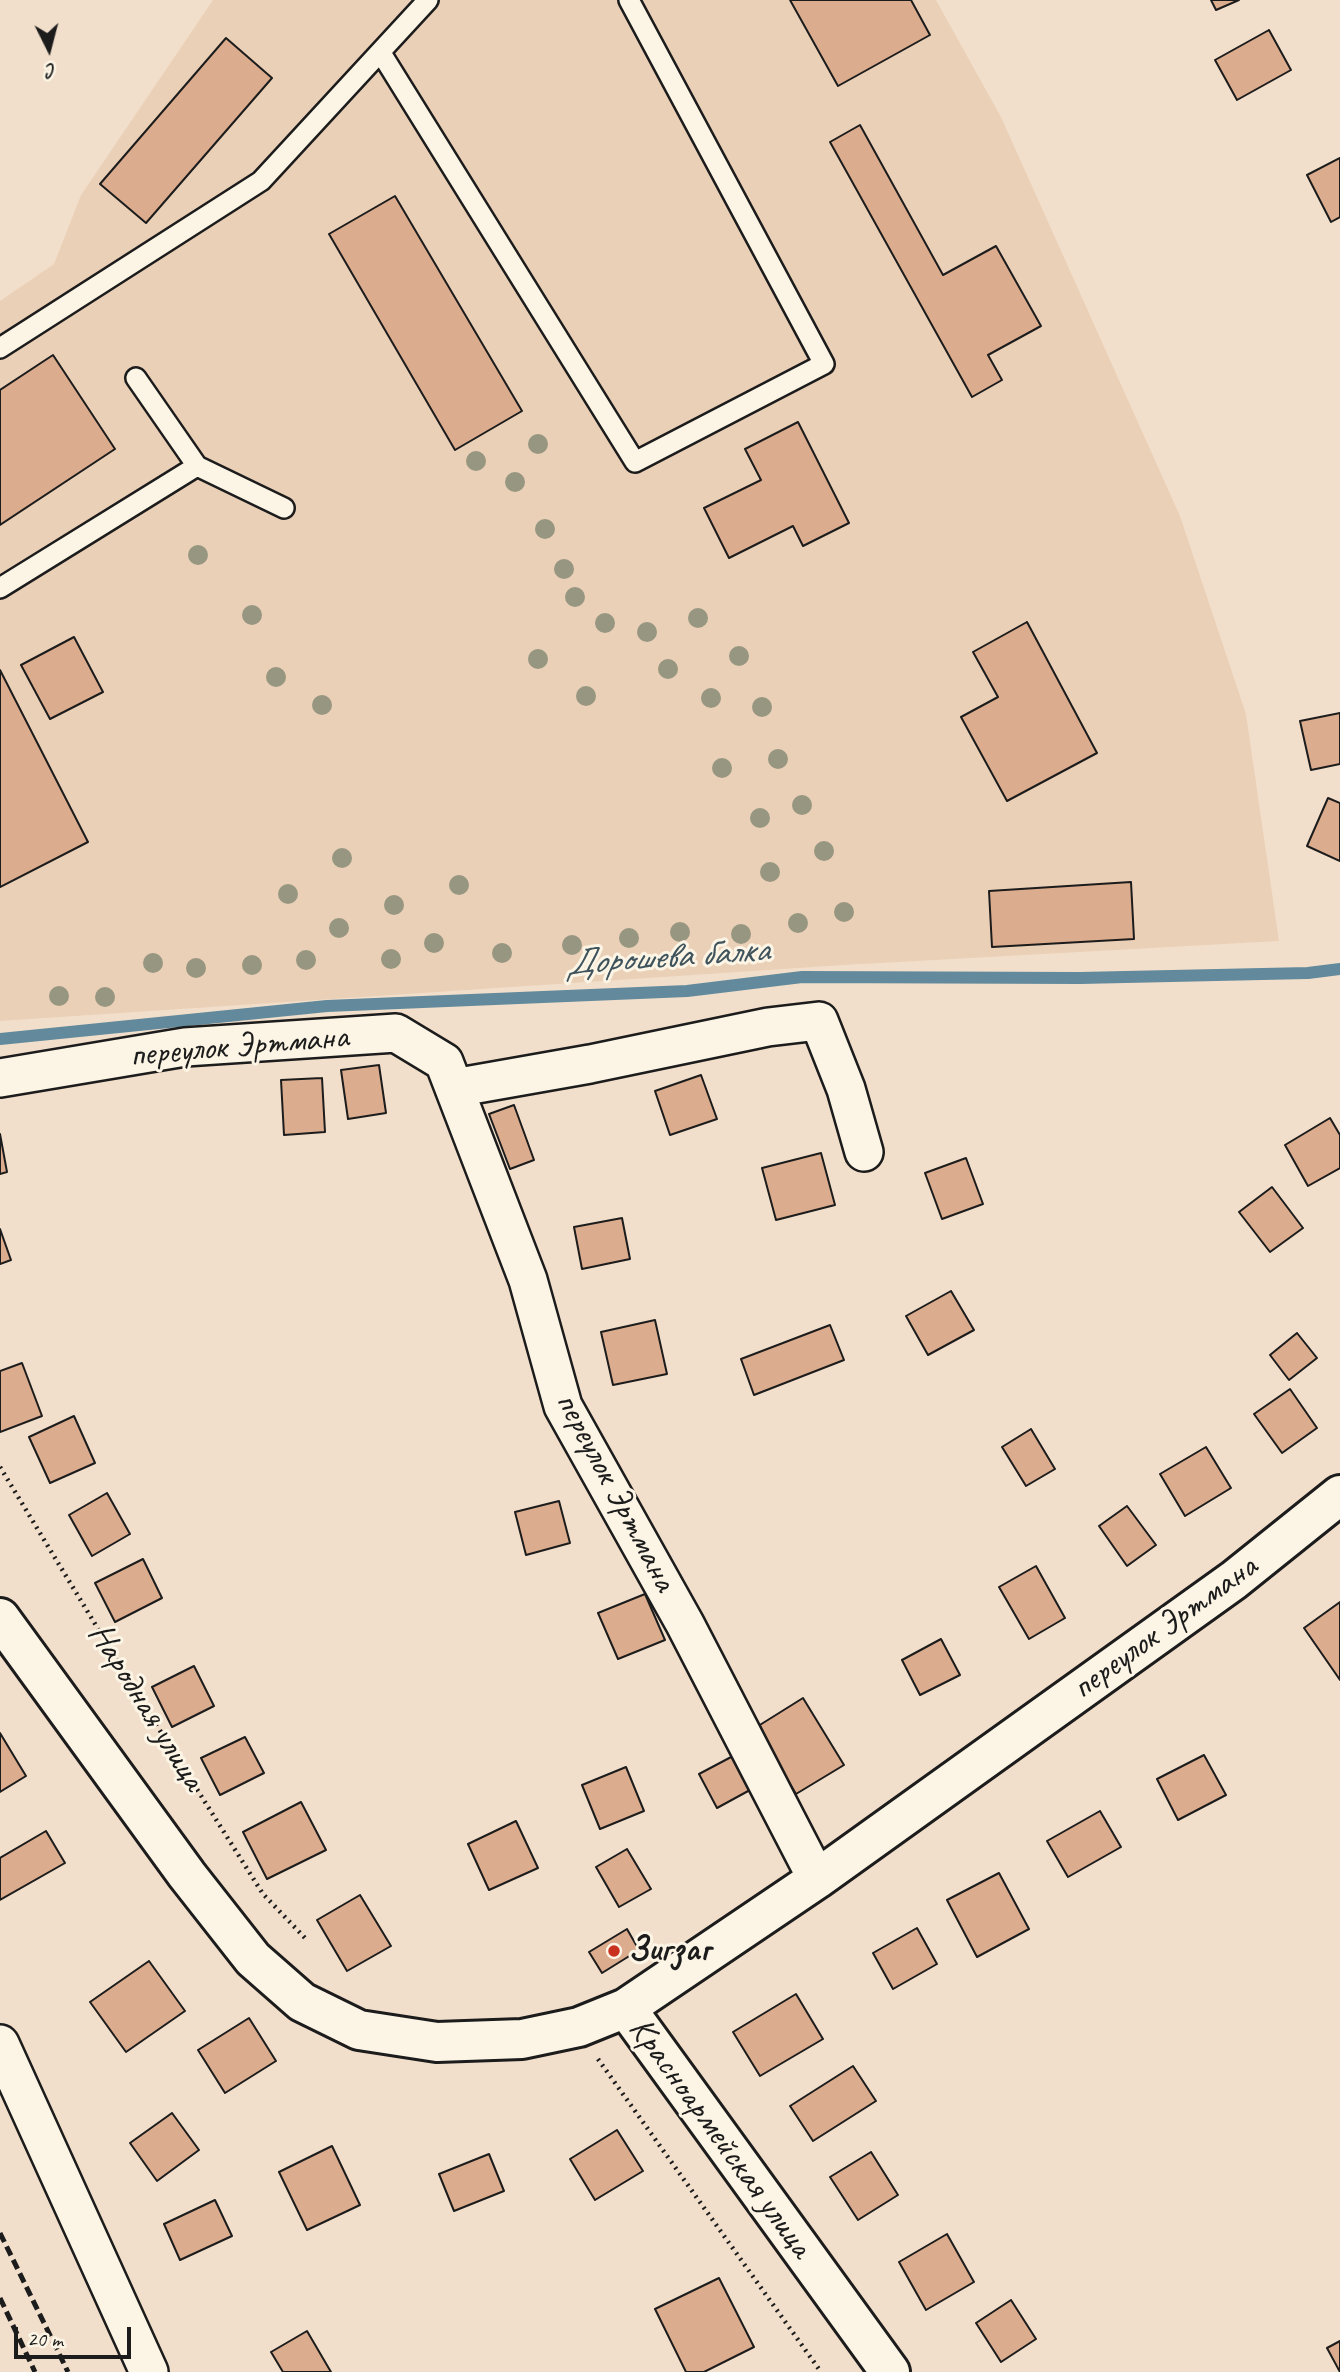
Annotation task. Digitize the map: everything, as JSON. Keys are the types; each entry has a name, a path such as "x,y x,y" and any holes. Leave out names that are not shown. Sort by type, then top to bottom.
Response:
{"street":[{"path":"454,1088 590,1064 768,1027 819,1021 846,1089 864,1152"},
{"name":"переулок Эртмана","path":"0,1078 185,1047 396,1033 444,1062 528,1280 563,1406 685,1623 817,1879"},
{"name":"переулок Эртмана","path":"626,2008 817,1879 1234,1580 1340,1495"},
{"name":"Народная улица","path":"0,1618 187,1875"},
{"name":"Красноармейская улица","path":"187,1875 253,1959 302,2001 359,2030 437,2042 522,2039 579,2028 626,2008 890,2372"},
{"path":"0,2044 149,2372"}],"lane":[{"path":"0,348 261,181 428,0"},
{"path":"381,53 635,462 824,365 629,0"},
{"path":"136,378 197,466 284,508"},
{"path":"0,588 197,466"}],"path":[{"name":"Народная улица","path":"0,1467 152,1718 263,1894 305,1938"},
{"path":"596,2056 821,2372"}],"shaded area":[{"path":"213,0 936,0 1001,117 1180,516 1246,714 1279,941 844,965 0,1021 0,301 54,264 81,195"}],"building":[{"path":"790,0 911,0 930,35 838,86"},
{"path":"1211,0 1239,0 1216,10"},
{"path":"1269,30 1291,70 1237,100 1215,60"},
{"path":"226,38 272,78 146,223 100,184"},
{"path":"860,125 943,275 996,246 1041,326 988,355 1002,380 972,397 830,142"},
{"path":"1340,158 1340,217 1331,222 1307,175"},
{"path":"395,196 522,411 455,450 329,234"},
{"path":"53,355 115,449 0,525 0,390"},
{"path":"798,422 849,523 803,546 793,526 729,558 704,508 761,480 745,449"},
{"path":"1027,622 1097,753 1007,801 961,717 998,697 973,652"},
{"path":"74,637 103,692 50,719 21,665"},
{"path":"0,670 88,842 0,887"},
{"path":"1340,713 1340,764 1311,770 1300,721"},
{"path":"1328,798 1340,803 1340,861 1307,846"},
{"path":"1131,882 1134,939 992,947 989,891"},
{"path":"379,1065 386,1113 348,1119 341,1070"},
{"path":"701,1075 717,1119 670,1135 655,1091"},
{"path":"322,1078 325,1132 284,1135 281,1080"},
{"path":"514,1105 534,1160 510,1169 489,1114"},
{"path":"1330,1118 1340,1135 1340,1168 1308,1186 1285,1145"},
{"path":"0,1134 7,1172 0,1174"},
{"path":"821,1153 835,1205 776,1220 762,1168"},
{"path":"966,1158 983,1204 942,1219 925,1173"},
{"path":"1272,1187 1303,1228 1270,1252 1239,1212"},
{"path":"622,1218 630,1259 582,1269 574,1227"},
{"path":"0,1229 11,1260 0,1264"},
{"path":"951,1291 974,1330 928,1355 906,1316"},
{"path":"655,1320 667,1374 613,1385 601,1332"},
{"path":"830,1325 844,1360 754,1395 741,1359"},
{"path":"1297,1333 1317,1358 1289,1380 1270,1355"},
{"path":"22,1363 42,1416 0,1432 0,1371"},
{"path":"1290,1389 1317,1428 1282,1453 1254,1414"},
{"path":"74,1416 95,1463 50,1483 29,1437"},
{"path":"1031,1429 1055,1469 1026,1486 1002,1447"},
{"path":"1206,1447 1231,1488 1185,1516 1160,1474"},
{"path":"107,1493 130,1534 92,1556 69,1515"},
{"path":"559,1501 570,1543 526,1555 515,1512"},
{"path":"1127,1506 1156,1545 1127,1566 1099,1526"},
{"path":"143,1559 162,1598 115,1622 95,1583"},
{"path":"1036,1566 1065,1618 1029,1639 999,1587"},
{"path":"645,1594 665,1640 618,1659 598,1613"},
{"path":"1340,1602 1340,1680 1304,1628"},
{"path":"941,1639 960,1675 920,1695 902,1660"},
{"path":"194,1666 214,1706 172,1727 152,1687"},
{"path":"803,1698 844,1765 796,1794 755,1728"},
{"path":"0,1733 26,1776 0,1792"},
{"path":"245,1737 264,1773 220,1795 201,1758"},
{"path":"1204,1755 1226,1795 1178,1820 1157,1779"},
{"path":"733,1756 750,1790 717,1808 699,1774"},
{"path":"626,1767 644,1811 600,1829 582,1785"},
{"path":"301,1802 326,1850 267,1879 243,1832"},
{"path":"1100,1811 1121,1847 1068,1877 1047,1841"},
{"path":"516,1821 538,1868 489,1890 468,1844"},
{"path":"46,1831 65,1863 0,1900 0,1858"},
{"path":"627,1849 651,1889 619,1907 596,1867"},
{"path":"999,1873 1029,1929 977,1957 947,1900"},
{"path":"360,1895 391,1946 347,1971 317,1920"},
{"path":"917,1928 937,1964 893,1989 873,1953"},
{"name":"Зигзаг","path":"627,1929 639,1950 602,1973 589,1952"},
{"path":"149,1961 185,2011 126,2052 90,2002"},
{"path":"796,1994 823,2039 760,2076 733,2032"},
{"path":"249,2018 276,2061 225,2093 198,2050"},
{"path":"853,2066 876,2101 813,2141 790,2106"},
{"path":"172,2113 199,2150 157,2181 130,2143"},
{"path":"617,2130 643,2171 595,2200 570,2159"},
{"path":"332,2146 360,2205 307,2230 279,2172"},
{"path":"871,2152 898,2195 858,2220 830,2177"},
{"path":"489,2154 504,2191 454,2211 439,2174"},
{"path":"215,2200 232,2236 180,2260 164,2224"},
{"path":"947,2234 974,2282 926,2310 899,2262"},
{"path":"719,2278 754,2347 704,2372 686,2372 655,2309"},
{"path":"1011,2300 1036,2339 1001,2362 976,2323"},
{"path":"307,2331 331,2372 283,2372 271,2352"},
{"path":"1340,2341 1340,2372 1327,2348"}],"waterway":[{"name":"Дорошева балка","path":"0,1039 327,1006 687,991 802,977 1080,978 1308,973 1340,969"}],"railway":[{"path":"0,2233 68,2372"},
{"path":"0,2298 35,2372"}],"place":[{"name":"Зигзаг","path":"614,1951"}]}
